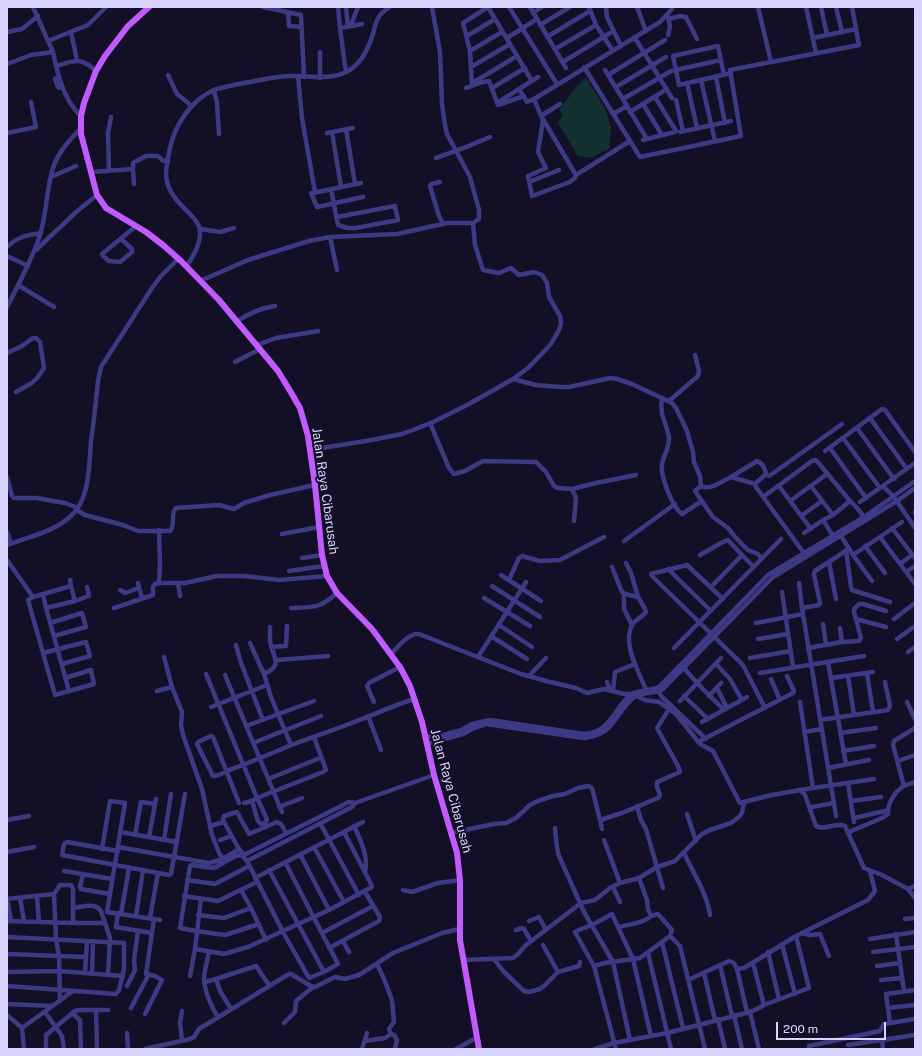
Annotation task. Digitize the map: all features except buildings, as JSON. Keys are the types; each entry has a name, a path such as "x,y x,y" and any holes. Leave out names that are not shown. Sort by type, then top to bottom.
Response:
{"main road":[{"name":"Jalan Raya Cibarusah","path":"149,7 119,36 96,71 84,103 81,128 83,144 97,195 106,208 154,238 182,263 219,300 285,381 300,408 308,436 315,485 318,527 327,576 337,594 372,629 400,667 407,679 425,736 434,775 457,853 460,880 459,929 479,1049"}],"street":[{"path":"33,7 53,52 59,77 55,79 56,84 58,87 62,88 70,103 82,116"},
{"path":"48,41 88,25 106,7"},
{"path":"263,7 288,13 301,14 302,118 312,193 317,207 364,197"},
{"path":"338,7 346,70"},
{"path":"346,7 350,26"},
{"path":"350,26 358,7"},
{"path":"7,532 9,544 54,527 78,510 84,492 88,471 98,380 101,367 161,276 182,263 196,251 200,237 200,229 194,218 170,192 166,177 174,132 192,105 214,90 225,86 288,76 341,74 363,57 379,16 390,7"},
{"path":"200,281 248,260 330,236 393,234 453,222 473,223 479,219 480,210 470,177 447,134 445,125 442,104 440,52 432,7"},
{"path":"472,84 470,51 463,23 488,7 532,81"},
{"path":"508,7 557,84"},
{"path":"530,7 566,68"},
{"path":"533,13 542,7"},
{"path":"540,25 570,7"},
{"path":"606,7 607,17 621,46"},
{"path":"638,7 646,31"},
{"path":"668,36 670,27 669,17 672,7"},
{"path":"758,7 771,62"},
{"path":"806,7 816,53"},
{"path":"821,7 827,35"},
{"path":"836,7 842,32"},
{"path":"584,67 640,157 742,136 730,70 859,45 852,7"},
{"path":"547,37 589,9 596,25 613,51"},
{"path":"288,13 289,26 302,27"},
{"path":"7,32 20,30 38,16"},
{"path":"519,89 528,102 669,17 686,17 697,39"},
{"path":"467,36 495,19"},
{"path":"506,38 537,19"},
{"path":"340,28 362,24"},
{"path":"555,50 596,25"},
{"path":"813,38 856,28"},
{"path":"71,32 77,60"},
{"path":"470,51 502,32"},
{"path":"563,62 610,33"},
{"path":"635,38 674,99 681,132 731,121"},
{"path":"608,75 665,40"},
{"path":"471,67 510,44"},
{"path":"724,75 718,46 673,56 679,85 716,77 724,75 731,73"},
{"path":"7,64 31,55 53,52"},
{"path":"320,52 320,75"},
{"path":"466,88 517,56"},
{"path":"616,87 666,57"},
{"path":"56,66 77,60 86,63 96,71"},
{"path":"623,99 671,71 721,60"},
{"path":"492,88 525,68"},
{"path":"605,70 645,139 675,132 676,130 656,97"},
{"path":"168,75 177,94 192,105"},
{"path":"497,103 538,77"},
{"path":"716,77 725,123"},
{"path":"701,80 715,142"},
{"path":"472,84 488,81 490,82 497,103"},
{"path":"687,83 697,128"},
{"path":"630,112 667,89"},
{"path":"214,90 217,103 219,134"},
{"path":"497,103 498,105 524,96"},
{"path":"534,99 542,118 576,175"},
{"path":"7,133 36,126 31,102"},
{"path":"560,104 542,118 538,152 546,169 528,176 531,195 533,196 570,182 576,175 630,141"},
{"path":"643,104 662,135"},
{"path":"613,114 627,106"},
{"path":"109,170 108,133 110,117"},
{"path":"7,307 28,266 41,233 47,208 53,168 67,143 81,128"},
{"path":"341,187 330,132 353,128"},
{"path":"346,129 355,184"},
{"path":"436,158 457,152 467,146 490,137"},
{"path":"539,148 552,172"},
{"path":"134,184 133,163 147,156 157,156 162,160 168,160"},
{"path":"51,177 76,166"},
{"path":"91,172 133,169"},
{"path":"529,182 559,170"},
{"path":"440,182 430,186 443,224"},
{"path":"312,193 361,183"},
{"path":"331,189 338,225 347,228 356,228 398,220 395,206 337,217"},
{"path":"34,251 97,195"},
{"path":"309,450 402,434 430,423 469,404 513,379 528,368 551,344 559,330 561,323 560,316 551,302 546,283 542,275 534,272 519,275 511,268 500,273 483,270 475,245 473,223"},
{"path":"121,239 132,249 132,252 120,262 107,260 102,254 136,226"},
{"path":"200,229 220,232 234,228"},
{"path":"7,247 22,236 41,233"},
{"path":"330,236 337,270"},
{"path":"7,256 28,266"},
{"path":"18,285 54,307"},
{"path":"236,322 256,310 275,306"},
{"path":"235,362 258,347 276,338 318,331"},
{"path":"7,353 22,346 33,338 36,338 40,342 44,368 32,383 16,392"},
{"path":"670,401 698,376 699,371 695,355"},
{"path":"513,379 536,385 569,387 610,378 632,384 670,401 676,408 687,431 693,452 694,462 700,476 701,486"},
{"path":"662,398 661,413 669,438 669,446 663,460 662,469 668,492 682,514 702,502"},
{"path":"825,452 884,409 915,452"},
{"path":"870,418 907,469"},
{"path":"430,423 449,468 454,474 461,473 478,463 487,460 506,462 536,462 546,472 554,486 558,488 572,489 636,475"},
{"path":"756,484 766,474 769,476 842,424"},
{"path":"857,428 894,479"},
{"path":"843,438 882,487 895,499 915,528"},
{"path":"830,448 866,498"},
{"path":"763,497 814,460 819,462 827,474 864,518"},
{"path":"701,486 705,488 710,487 757,461 763,466 766,474"},
{"path":"860,502 915,463"},
{"path":"790,501 827,474"},
{"path":"7,477 12,496 14,498 36,498 65,503 85,515 138,531 170,531 172,529 173,511 176,508 220,505 234,509 244,503 270,495 315,485"},
{"path":"730,477 756,484"},
{"path":"805,555 841,536 895,499 915,481"},
{"path":"756,484 756,487 805,555"},
{"path":"701,486 695,491 713,516 728,528 748,550 758,554 762,558"},
{"path":"779,486 811,529"},
{"path":"811,486 833,515"},
{"path":"425,736 444,737 463,734 474,728 492,724 584,738 594,737 604,732 613,724 634,695 646,690 656,689 660,686 773,577 833,536 915,488"},
{"path":"572,489 576,495 574,522"},
{"path":"801,516 822,501"},
{"path":"804,533 833,515 850,501"},
{"path":"624,541 675,504"},
{"path":"823,520 833,536"},
{"path":"853,555 902,522"},
{"path":"282,534 318,527"},
{"path":"892,528 914,557 900,564"},
{"path":"159,530 159,583"},
{"path":"841,536 872,581"},
{"path":"880,536 915,584"},
{"path":"509,580 519,558 522,556 540,561 560,560 604,537"},
{"path":"674,648 781,539"},
{"path":"700,555 721,542 728,540 754,567"},
{"path":"865,546 885,573"},
{"path":"802,608 820,604 814,574 817,569 847,550 852,590 890,602"},
{"path":"302,558 322,555"},
{"path":"711,587 742,555"},
{"path":"7,560 31,599 54,695 94,684 91,670 65,678"},
{"path":"829,562 836,599"},
{"path":"626,563 638,597 646,612 632,625"},
{"path":"723,599 687,565 653,573 651,575 744,667 765,708"},
{"path":"289,571 324,566"},
{"path":"906,572 915,566"},
{"path":"612,567 622,592 638,597"},
{"path":"668,569 711,611"},
{"path":"501,575 541,601"},
{"path":"114,608 153,595 153,587 155,584 159,583 194,582 217,576 244,576 280,580 327,576"},
{"path":"70,580 75,601"},
{"path":"138,582 142,598"},
{"path":"478,657 526,582"},
{"path":"178,583 180,596"},
{"path":"799,583 808,648 836,816"},
{"path":"31,599 71,586"},
{"path":"492,586 540,617"},
{"path":"46,608 89,596 87,587"},
{"path":"120,590 125,593 139,588"},
{"path":"782,592 793,667"},
{"path":"624,593 624,609 632,625 629,647 646,690"},
{"path":"43,594 69,691"},
{"path":"291,608 319,606 337,594"},
{"path":"484,598 530,626"},
{"path":"894,618 915,603"},
{"path":"808,648 860,640 861,638 854,609 859,604 886,611"},
{"path":"50,622 82,613 86,627 54,636"},
{"path":"756,622 803,614"},
{"path":"856,619 886,627"},
{"path":"823,624 826,645"},
{"path":"499,625 532,647"},
{"path":"271,647 286,646 287,626"},
{"path":"897,639 915,626"},
{"path":"264,674 275,667 276,661 269,639 270,627"},
{"path":"840,628 842,642"},
{"path":"391,654 410,636 415,634 529,676 576,688 587,693 604,689 634,695 659,692 684,668 712,635"},
{"path":"758,639 788,634"},
{"path":"491,636 527,659"},
{"path":"43,653 86,642 90,656 62,664"},
{"path":"250,643 264,674 291,745"},
{"path":"236,645 241,663 263,720"},
{"path":"908,652 915,646"},
{"path":"750,658 791,651"},
{"path":"276,661 282,659 328,656"},
{"path":"760,673 864,656"},
{"path":"164,657 172,687 182,712 181,728 187,750 201,782 212,835 223,859"},
{"path":"529,676 546,658"},
{"path":"680,700 722,658"},
{"path":"828,662 846,764"},
{"path":"612,691 615,680 614,673 635,664"},
{"path":"716,664 730,680 742,700"},
{"path":"374,702 367,686 369,683 400,667"},
{"path":"684,668 709,696 725,709"},
{"path":"831,678 873,672"},
{"path":"867,673 874,712"},
{"path":"206,674 267,819 265,823 259,823 252,801"},
{"path":"225,675 282,812"},
{"path":"787,676 799,699 812,788"},
{"path":"848,676 854,715"},
{"path":"771,679 780,700"},
{"path":"607,682 612,691"},
{"path":"820,720 889,709 885,682"},
{"path":"709,696 722,683"},
{"path":"211,707 267,685"},
{"path":"157,691 172,687"},
{"path":"716,688 725,709"},
{"path":"698,742 793,693 794,690"},
{"path":"659,692 662,697 706,739"},
{"path":"634,695 645,700 660,702 676,714 698,742 713,751 740,803 800,790 874,779"},
{"path":"684,696 708,719"},
{"path":"702,722 748,697"},
{"path":"314,737 320,758 326,768 324,771 252,801 242,803 227,771 213,737 211,736 198,742 197,744 213,776 215,776 227,771 260,759 291,745 414,699"},
{"path":"246,726 314,701"},
{"path":"907,702 915,718"},
{"path":"600,820 622,813 658,798 660,795 657,782 680,772 657,728 669,709"},
{"path":"253,743 321,716"},
{"path":"368,716 381,750"},
{"path":"840,733 876,728"},
{"path":"904,786 893,745 894,742 915,728"},
{"path":"804,732 822,729"},
{"path":"426,744 444,737"},
{"path":"843,750 874,746"},
{"path":"898,761 915,755"},
{"path":"268,779 320,758"},
{"path":"828,768 869,760"},
{"path":"259,924 228,935 196,931 180,927 189,869 192,865 212,868 235,856 243,855 349,802 355,803 434,775"},
{"path":"849,832 888,814 889,806 898,789 915,782"},
{"path":"848,783 854,820 885,811"},
{"path":"451,833 510,822 519,816 530,805 538,801 588,786 592,788 602,829"},
{"path":"800,790 805,795 814,824 817,827 841,824 845,826 849,832 863,867 908,888 915,898"},
{"path":"164,840 171,794"},
{"path":"185,794 175,857 171,874 115,866 62,855 64,844 67,842 175,857 209,863 223,859 239,849"},
{"path":"851,801 881,797"},
{"path":"279,807 302,798"},
{"path":"149,837 156,799"},
{"path":"102,848 110,801 125,803 107,912 160,920"},
{"path":"135,835 141,802 155,804"},
{"path":"463,960 513,958 531,941 581,903 595,900 620,883 639,878 657,868 675,861 706,832 736,820 742,813 744,802"},
{"path":"187,880 215,884 248,863 352,807 355,803"},
{"path":"812,807 834,803"},
{"path":"637,806 641,820 646,829 663,888"},
{"path":"285,862 338,964 309,978 223,819 224,816 237,812 249,834 277,822 281,824 286,833"},
{"path":"687,814 696,841"},
{"path":"7,820 29,816"},
{"path":"210,826 224,822"},
{"path":"184,896 218,902 241,890 269,870 363,822"},
{"path":"320,823 359,895"},
{"path":"354,826 363,848 366,862 365,871"},
{"path":"555,828 557,850 584,912 613,962 630,1040"},
{"path":"120,832 177,842"},
{"path":"195,949 227,953 266,940 365,892 372,886 344,832"},
{"path":"220,840 231,836"},
{"path":"604,840 620,883"},
{"path":"7,852 34,846"},
{"path":"314,847 344,902"},
{"path":"684,852 705,895 710,915"},
{"path":"300,854 329,910"},
{"path":"129,868 116,927 152,933"},
{"path":"136,916 143,870"},
{"path":"269,870 324,972"},
{"path":"64,871 112,879"},
{"path":"737,969 744,968 796,936 872,897 875,892 870,871"},
{"path":"145,1014 162,980 146,974 158,873"},
{"path":"83,874 80,886 81,890 110,894"},
{"path":"639,878 651,916"},
{"path":"403,890 412,892 438,883 460,880"},
{"path":"60,1001 60,972 56,939 54,894 58,886 71,885 73,889 73,923"},
{"path":"908,888 915,886"},
{"path":"612,887 620,902"},
{"path":"241,890 266,940"},
{"path":"329,948 379,921 380,918 365,892"},
{"path":"54,894 7,899 9,921 105,923"},
{"path":"37,896 39,922"},
{"path":"20,898 24,921"},
{"path":"190,976 201,899"},
{"path":"73,908 91,906 100,909 110,934 111,942 108,975"},
{"path":"322,933 373,906"},
{"path":"198,915 224,918 251,908"},
{"path":"616,1049 594,966 576,932 581,928 592,926 612,914 633,959 651,1036"},
{"path":"594,966 642,958 670,936 672,930 658,914 651,916 645,921 619,927"},
{"path":"529,921 540,917 546,930"},
{"path":"905,919 915,918"},
{"path":"516,930 522,928 524,929 531,941"},
{"path":"284,1022 295,1012 297,999 312,987 335,977 345,979 359,974 397,951 442,933 459,929"},
{"path":"127,986 135,970 134,960 138,931"},
{"path":"870,939 915,932"},
{"path":"802,933 810,935 820,934 828,956"},
{"path":"896,934 904,992"},
{"path":"670,936 680,946 705,1049"},
{"path":"595,1049 614,1043 699,1025 748,1012 757,1009 764,1004 809,988 796,936"},
{"path":"7,937 125,944 123,976 119,990 116,994 7,986"},
{"path":"85,973 87,941"},
{"path":"92,974 93,941"},
{"path":"343,941 349,952"},
{"path":"662,942 683,1028"},
{"path":"782,944 795,994"},
{"path":"543,945 558,972"},
{"path":"873,952 915,947"},
{"path":"209,951 205,982 208,997 218,1017"},
{"path":"768,952 780,999"},
{"path":"648,953 672,1049"},
{"path":"7,954 86,957"},
{"path":"492,960 524,991 529,992 540,989 558,972 579,966 580,962"},
{"path":"688,980 720,965 731,961 734,963 737,969 758,1049"},
{"path":"753,963 764,1004"},
{"path":"876,966 900,963"},
{"path":"377,964 392,1000 394,1022 389,1029 391,1034 397,1040 395,1049"},
{"path":"720,965 742,1049"},
{"path":"205,982 256,966 269,985"},
{"path":"7,972 60,972 123,976"},
{"path":"704,973 725,1049"},
{"path":"132,1008 149,974"},
{"path":"145,1049 193,1038 199,1029 207,1026 218,1017 269,985 290,974 312,987"},
{"path":"881,980 902,978"},
{"path":"216,979 220,991 231,1009"},
{"path":"890,1023 886,994 915,990"},
{"path":"22,1028 73,991"},
{"path":"7,1004 53,1006"},
{"path":"888,1008 915,1005"},
{"path":"46,1049 46,1035 72,1013 79,1010 108,1010"},
{"path":"96,1010 97,1049"},
{"path":"182,1011 180,1022 182,1040"},
{"path":"44,1012 63,1039 64,1049"},
{"path":"72,1013 80,1020 81,1049"},
{"path":"8,1019 22,1028"},
{"path":"809,1049 809,1046 880,1031 884,1024 915,1019"},
{"path":"22,1028 24,1049"},
{"path":"127,1033 128,1049"},
{"path":"362,1049 367,1033"},
{"path":"365,1041 385,1038 391,1034"},
{"path":"848,1045 915,1035"},
{"path":"456,1049 476,1038"},
{"path":"882,1040 884,1049"}],"green space":[{"path":"586,78 606,110 611,128 609,149 591,158 578,156 558,123 563,115 559,110 577,86"}]}
